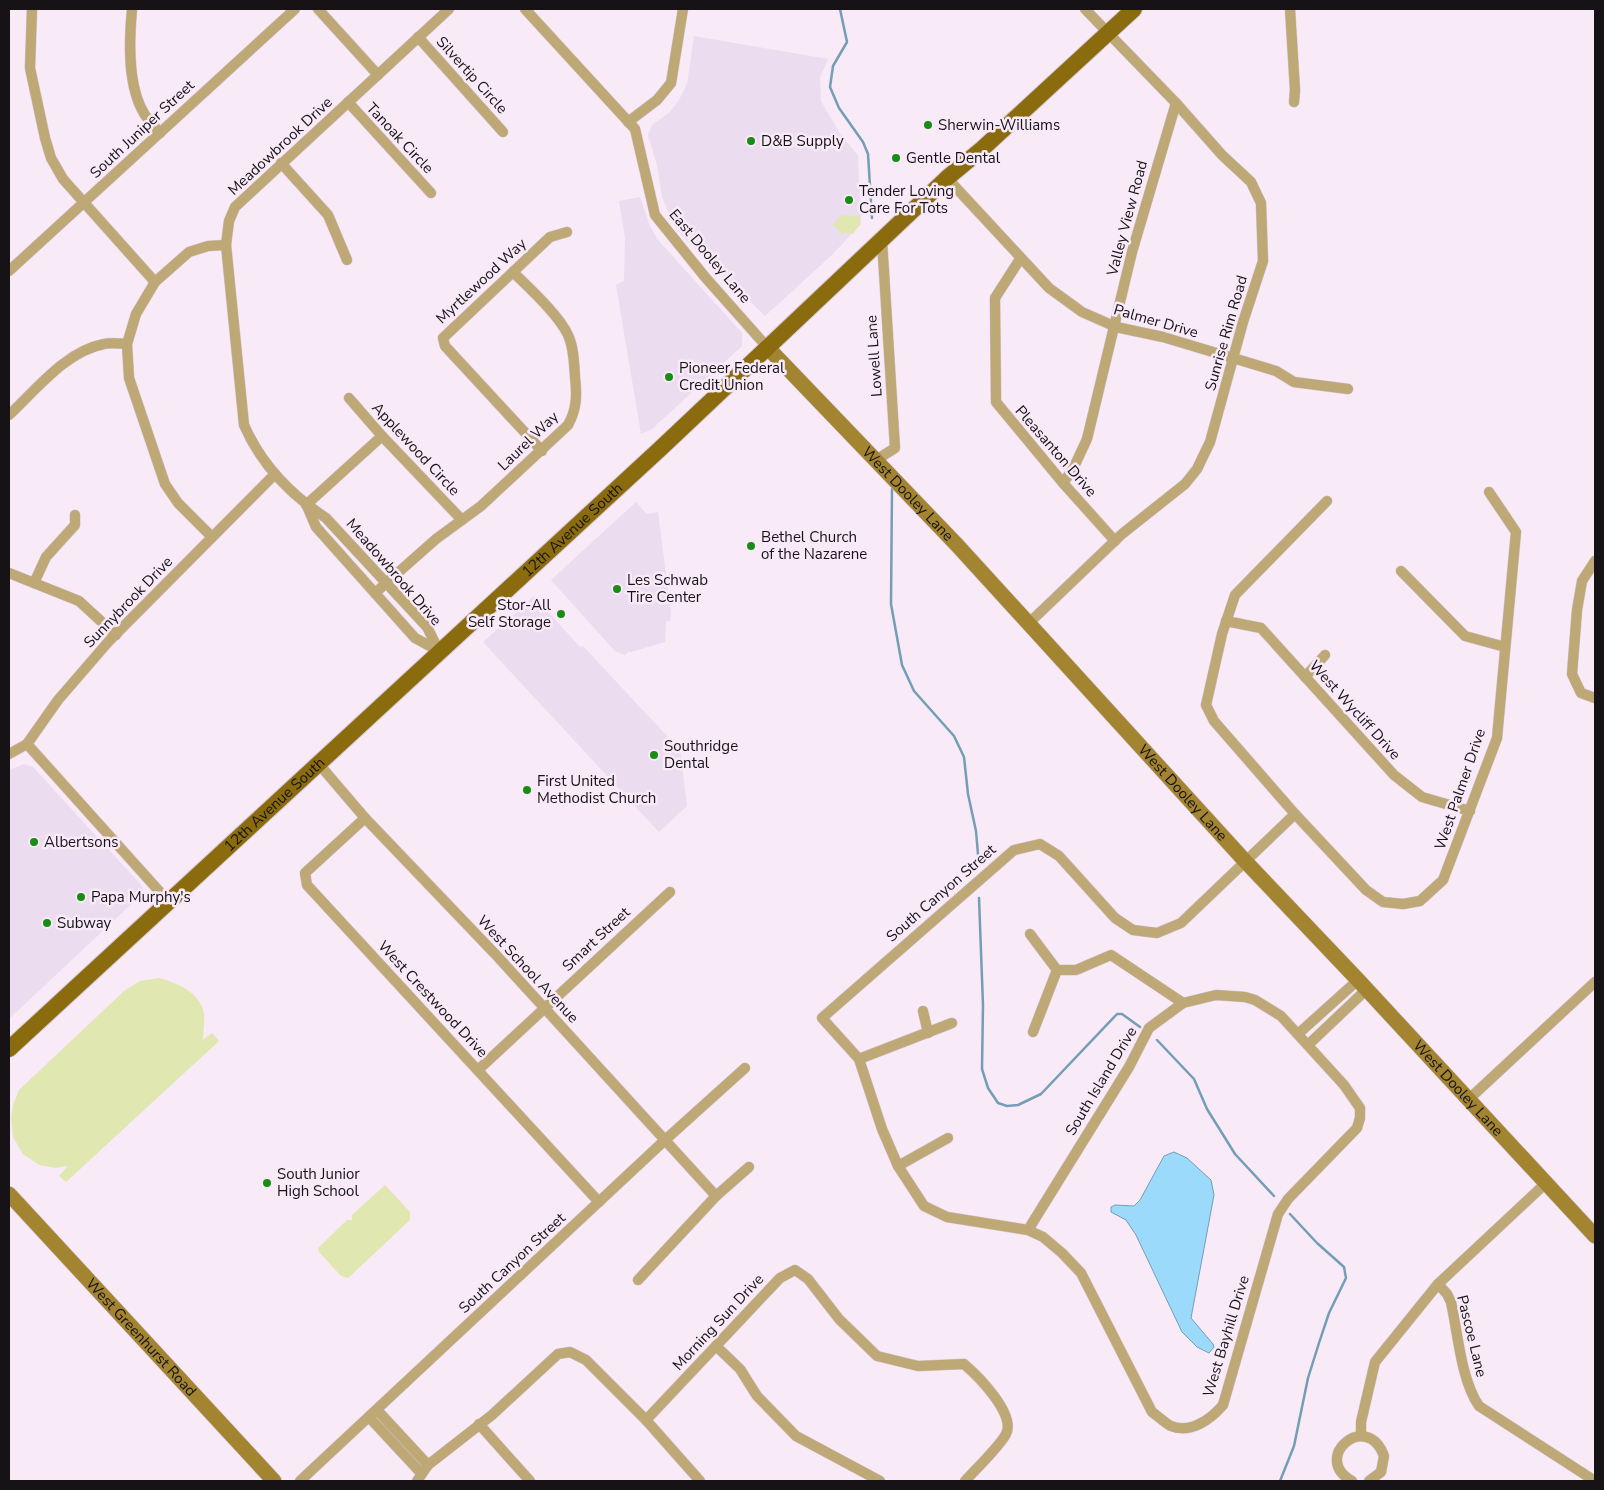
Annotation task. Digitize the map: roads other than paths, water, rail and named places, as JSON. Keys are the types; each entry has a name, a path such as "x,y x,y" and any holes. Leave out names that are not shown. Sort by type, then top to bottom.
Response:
{"main road":[{"name":"12th Avenue South","path":"9,1049 168,900 768,348 946,178 982,149 1134,9"}],"street":[{"path":"32,9 30,68 44,138 51,158 63,179 155,282"},
{"path":"132,9 129,50 138,102 145,116 160,133"},
{"name":"South Juniper Street","path":"9,271 295,9"},
{"path":"318,9 378,75"},
{"name":"Meadowbrook Drive","path":"439,651 427,627 326,518 306,505 259,456 244,426 226,245 229,221 236,207 281,163 449,9"},
{"name":"East Dooley Lane","path":"525,9 635,129 655,215 705,277 768,348"},
{"path":"628,122 657,100 671,83 683,9"},
{"name":"Sunrise Rim Road","path":"1029,623 1115,541 1185,484 1197,469 1210,442 1233,359 1264,261 1261,203 1251,182 1222,156 1176,103 1085,9"},
{"path":"1290,9 1295,90 1294,102"},
{"name":"Silvertip Circle","path":"418,38 503,132"},
{"name":"Tanoak Circle","path":"348,102 431,194"},
{"name":"Valley View Road","path":"1063,483 1073,469 1087,439 1116,327 1132,252 1176,103"},
{"path":"281,163 328,215 348,260"},
{"name":"Palmer Drive","path":"946,178 1048,288 1071,305 1116,327 1162,337 1276,370 1294,382 1348,389"},
{"name":"Myrtlewood Way","path":"542,450 445,346 443,338 550,237 567,232"},
{"name":"Lowell Lane","path":"876,460 895,448 882,240"},
{"path":"212,536 178,503 165,484 129,378 128,344 136,314 155,282 189,252 208,246 226,245"},
{"name":"Pleasanton Drive","path":"1020,259 995,298 996,402 1063,483 1115,541"},
{"name":"Laurel Way","path":"375,593 542,450 568,425 574,414 576,402 573,348 568,334 556,318 513,272"},
{"path":"9,415 64,364 84,350 106,343 128,344"},
{"name":"West Dooley Lane","path":"768,348 1029,623 1245,861 1363,984 1595,1236"},
{"name":"Applewood Circle","path":"349,398 382,436 462,520"},
{"path":"306,505 382,436"},
{"name":"Sunnybrook Drive","path":"9,754 27,744 58,700 116,635 275,474"},
{"name":"West Palmer Drive","path":"1295,814 1366,890 1383,902 1404,904 1420,901 1443,880 1497,738 1516,532 1489,492"},
{"path":"1295,814 1214,721 1206,705 1226,621 1235,595 1327,501"},
{"name":"Meadowbrook Drive","path":"306,505 316,527 415,638 439,651"},
{"path":"34,583 46,557 75,525 75,515"},
{"path":"1595,561 1582,581 1576,622 1572,674 1581,693 1595,698"},
{"path":"1401,571 1465,636 1504,647"},
{"path":"9,573 78,601 116,635"},
{"name":"West Wycliff Drive","path":"1226,621 1261,628 1394,775 1422,797 1470,812"},
{"path":"1305,677 1325,655"},
{"path":"27,744 168,900"},
{"name":"West School Avenue","path":"318,763 365,818 544,1008 716,1196"},
{"name":"South Canyon Street","path":"822,1018 1014,850 1040,844 1059,856 1115,918 1133,930 1157,933 1181,923 1295,814"},
{"name":"West Crestwood Drive","path":"365,818 305,873 307,885 599,1202"},
{"name":"Smart Street","path":"478,1070 670,892"},
{"path":"1030,934 1057,970"},
{"path":"1057,970 1076,970 1111,955 1183,1003"},
{"path":"1033,1032 1057,970"},
{"path":"1469,1099 1595,982"},
{"path":"1298,1034 1363,984"},
{"path":"1309,1044 1363,984"},
{"name":"South Island Drive","path":"1028,1230 1129,1067 1149,1028 1183,1003 1216,995 1245,997 1255,1000 1281,1016 1309,1044"},
{"path":"923,1011 928,1033"},
{"name":"West Bayhill Drive","path":"822,1018 859,1059 882,1130 898,1166 924,1206 947,1218 1028,1230 1043,1237 1062,1253 1080,1273 1152,1412 1172,1426 1185,1428 1205,1422 1222,1405 1278,1214 1288,1199 1357,1128 1360,1108 1344,1085 1309,1044"},
{"path":"859,1059 952,1024"},
{"name":"South Canyon Street","path":"300,1481 664,1141 746,1068"},
{"path":"898,1166 948,1138"},
{"path":"638,1280 716,1196 749,1167"},
{"name":"Pascoe Lane","path":"1546,1182 1438,1284 1451,1302 1470,1388 1479,1406 1595,1481"},
{"name":"West Greenhurst Road","path":"9,1194 274,1481"},
{"name":"Morning Sun Drive","path":"646,1420 780,1278 795,1270 808,1279 839,1319 877,1356 918,1366 964,1364 980,1377 1003,1410 1008,1423 1006,1434 965,1481"},
{"path":"1361,1436 1361,1422 1375,1362 1438,1284"},
{"path":"716,1346 740,1368 757,1396 796,1436 880,1481"},
{"path":"422,1473 478,1424 492,1415 558,1354 570,1352 586,1360 646,1420 700,1481"},
{"path":"377,1410 422,1473"},
{"path":"369,1417 422,1473"},
{"path":"478,1424 530,1481"},
{"path":"1352,1481 1341,1473 1338,1466 1338,1452 1347,1440 1361,1436 1376,1442 1384,1456 1380,1472 1369,1481"}],"water":[{"path":"1174,1152 1187,1158 1211,1180 1214,1195 1191,1318 1213,1344 1214,1347 1209,1353 1197,1347 1182,1332 1136,1235 1126,1220 1111,1212 1111,1207 1115,1205 1134,1206 1140,1200 1164,1156"}],"waterway":[{"path":"840,9 847,42 833,66 830,87 839,108 863,142 868,154 872,218"},
{"path":"892,489 891,604 902,665 914,691 954,736 964,757 968,794 976,831 979,866"},
{"path":"979,898 983,1005 982,1069 988,1088 998,1103 1007,1106 1018,1105 1041,1094 1117,1014 1122,1014 1140,1027"},
{"path":"1157,1040 1194,1079 1207,1109 1235,1154 1274,1196"},
{"path":"1280,1481 1294,1446 1308,1378 1319,1343 1329,1313 1346,1278 1344,1267 1317,1243 1290,1214"}],"place":[{"name":"Sherwin-Williams","path":"928,125"},
{"name":"D&B Supply","path":"751,141"},
{"name":"Gentle Dental","path":"896,158"},
{"name":"Tender Loving Care For Tots","path":"849,200"},
{"name":"Pioneer Federal Credit Union","path":"669,377"},
{"name":"Bethel Church of the Nazarene","path":"751,546"},
{"name":"Les Schwab Tire Center","path":"617,589"},
{"name":"Stor-All Self Storage","path":"561,614"},
{"name":"Southridge Dental","path":"654,755"},
{"name":"First United Methodist Church","path":"527,790"},
{"name":"Albertsons","path":"34,842"},
{"name":"Papa Murphy's","path":"81,897"},
{"name":"Subway","path":"47,923"},
{"name":"South Junior High School","path":"267,1183"}]}
